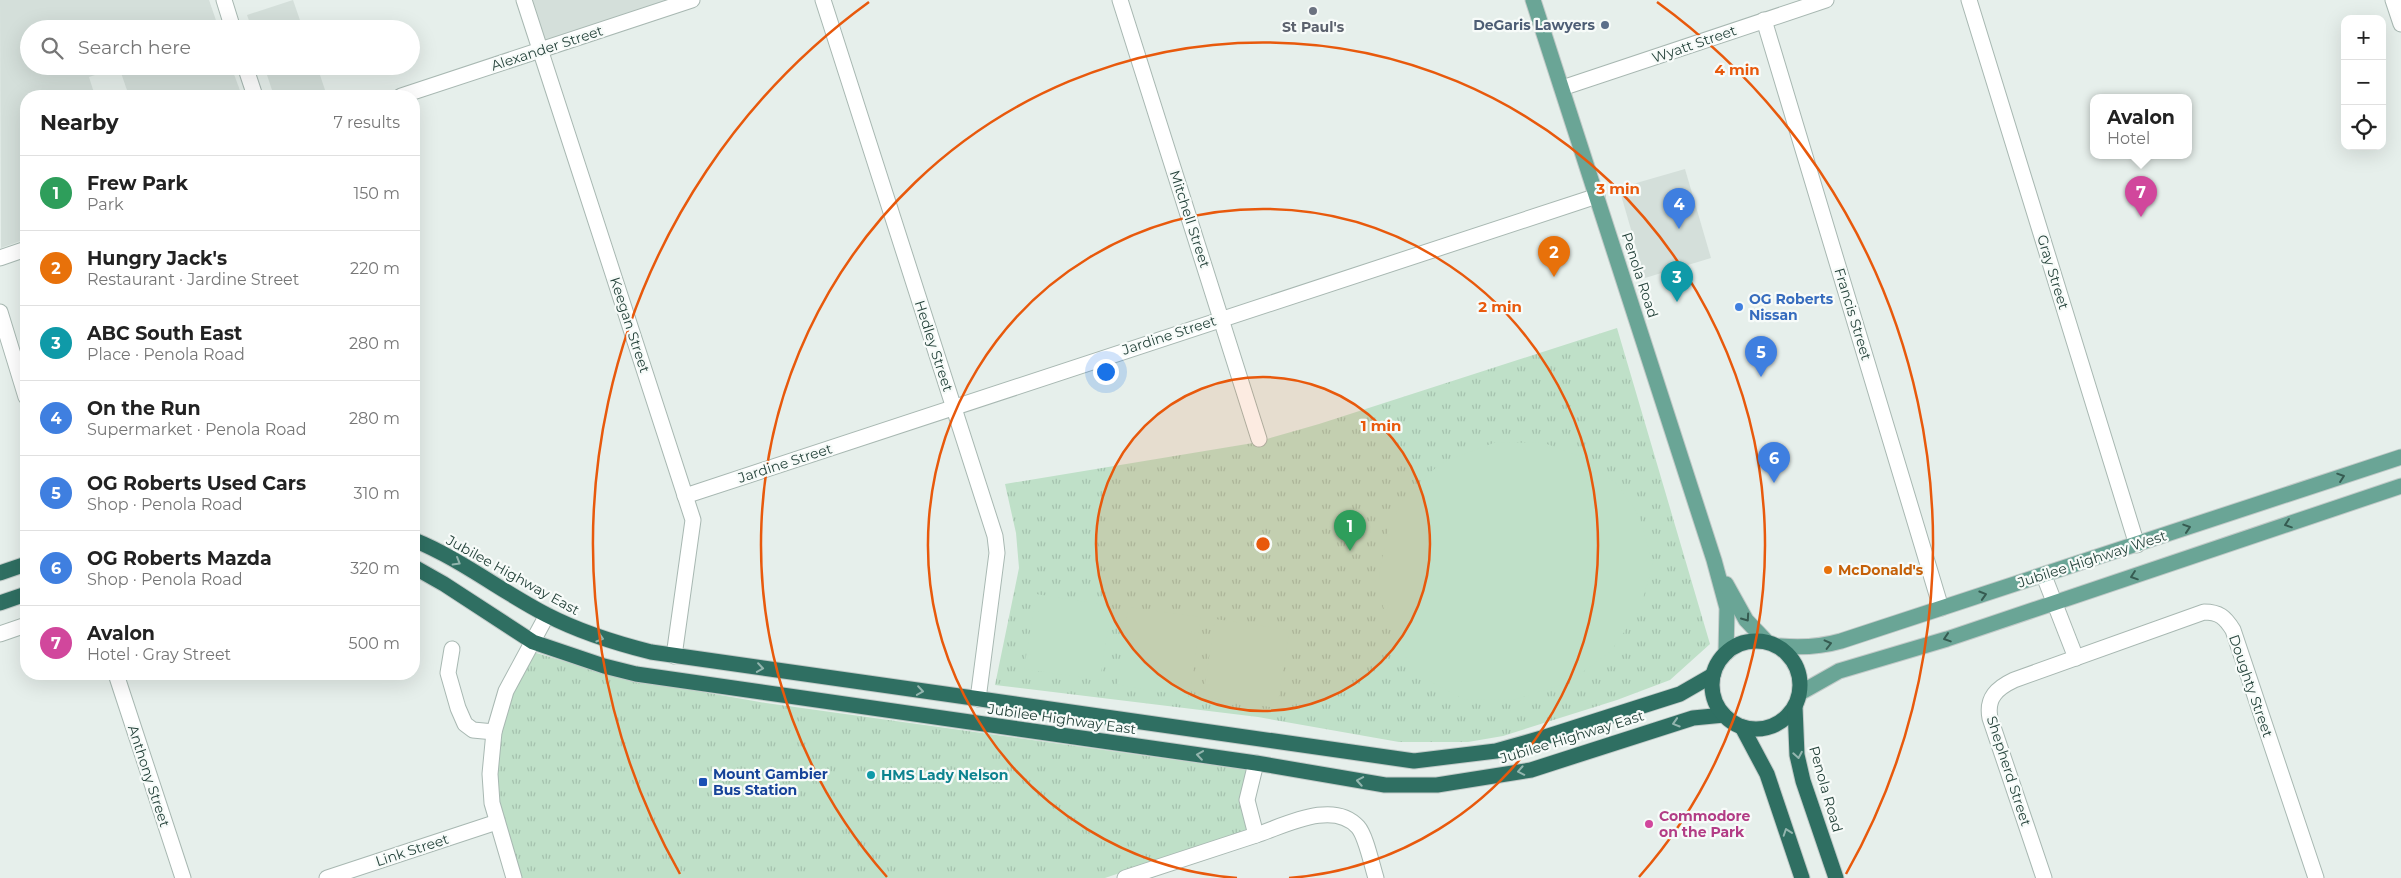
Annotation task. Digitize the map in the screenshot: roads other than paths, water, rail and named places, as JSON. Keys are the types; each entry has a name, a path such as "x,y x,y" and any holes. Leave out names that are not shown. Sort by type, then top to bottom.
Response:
{"highway":[{"name":"Jubilee Highway East","path":"420,543 437,550 547,615 591,635 651,652 1414,761 1496,751 1680,694 1713,674"},
{"path":"0,573 20,566"},
{"name":"Jubilee Highway East","path":"420,570 533,642 604,666 636,674 1256,764 1385,785 1437,785 1531,770 1693,718 1724,715"},
{"path":"0,603 20,596"},
{"path":"1742,727 1767,728 1779,723 1798,700 1801,682 1798,668 1791,656 1773,643 1753,640 1740,643 1726,653 1718,663 1713,674 1712,688 1714,700 1724,715 1742,727 1767,774 1802,878"},
{"name":"Penola Road","path":"1798,700 1795,736 1799,764 1836,878"},
{"path":"1130,746 1135,722"},
{"path":"1385,785 1388,758"}],"main road":[{"name":"Penola Road","path":"1533,0 1714,560 1727,608 1726,653"},
{"name":"Jubilee Highway West","path":"1773,643 1803,648 1824,646 2044,576 2401,457"},
{"name":"Jubilee Highway West","path":"1798,700 1839,671 1947,639 2401,486"},
{"name":"Penola Road","path":"1714,560 1746,620 1773,643"}],"street":[{"name":"Keegan Street","path":"524,0 693,520 674,656"},
{"name":"Alexander Street","path":"419,90 692,0"},
{"name":"Hedley Street","path":"823,0 995,536 997,553 978,700"},
{"name":"Mitchell Street","path":"1120,0 1260,439"},
{"name":"Wyatt Street","path":"1562,88 1826,0"},
{"name":"Gray Street","path":"1969,0 2137,545"},
{"path":"2393,0 2401,24"},
{"path":"229,1 232,20"},
{"name":"Francis Street","path":"1764,20 1942,608"},
{"path":"248,75 253,90"},
{"name":"Jardine Street","path":"685,496 1596,196"},
{"path":"0,258 20,251"},
{"path":"0,312 20,377"},
{"path":"2044,576 2076,658"},
{"name":"Doughty Street","path":"2076,658 2204,612 2216,612 2226,619 2232,630 2316,878"},
{"path":"514,878 492,803 490,774 494,732 506,691 547,615"},
{"path":"0,634 20,627"},
{"path":"452,649 448,673 458,708 465,724 473,730 494,732"},
{"name":"Shepherd Street","path":"2044,878 1993,726 1989,704 1994,693 2005,684 2076,658"},
{"name":"Anthony Street","path":"118,680 182,878"},
{"path":"1256,764 1247,800 1256,835"},
{"path":"1125,878 1164,872 1256,835 1320,814 1345,819 1358,827 1376,878"},
{"name":"Link Street","path":"327,878 497,822"}],"place":[{"name":"St Paul's","path":"1313,11"},
{"name":"DeGaris Lawyers","path":"1605,25"},
{"name":"Avalon","path":"2141,217"},
{"name":"On the Run","path":"1679,229"},
{"name":"Hungry Jack's","path":"1554,277"},
{"name":"ABC South East","path":"1677,302"},
{"name":"OG Roberts Nissan","path":"1739,307"},
{"name":"OG Roberts Used Cars","path":"1761,377"},
{"name":"OG Roberts Mazda","path":"1774,483"},
{"name":"Frew Park","path":"1350,551"},
{"name":"McDonald's","path":"1828,570"},
{"name":"HMS Lady Nelson","path":"871,775"},
{"name":"Mount Gambier Bus Station","path":"703,782"},
{"name":"Commodore on the Park","path":"1649,824"}]}
